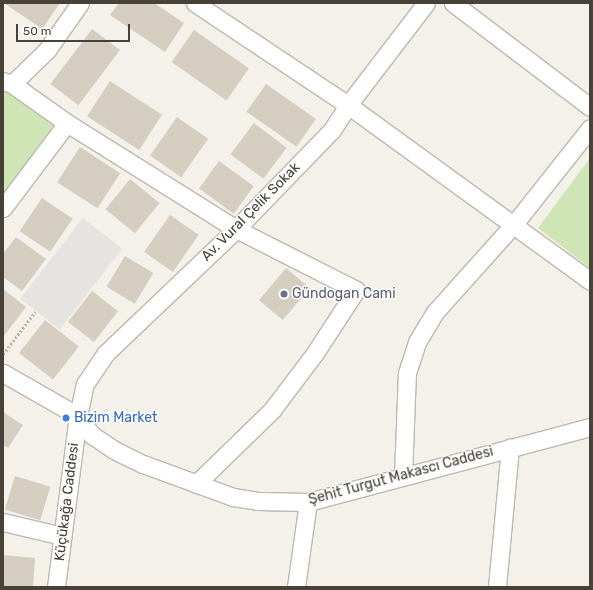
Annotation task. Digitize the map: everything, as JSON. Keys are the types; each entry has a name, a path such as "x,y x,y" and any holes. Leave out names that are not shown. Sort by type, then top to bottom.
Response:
{"street":[{"path":"80,3 47,50 8,82 67,123 236,229 356,290 315,353 272,410 196,484"},
{"path":"195,3 348,105 514,224 590,281"},
{"name":"Av. Vural Çelik Sokak","path":"78,416 85,384 106,352 236,229 332,130 348,105 426,3"},
{"path":"453,3 590,107"},
{"path":"3,208 67,123"},
{"path":"404,476 407,373 417,342 435,312 514,224 590,128"},
{"name":"Şehit Turgut Makascı Caddesi","path":"3,373 78,416 92,436 114,450 143,464 196,484 233,497 258,501 308,502 590,427"},
{"name":"Küçükağa Caddesi","path":"56,587 78,416"},
{"path":"497,587 510,448"},
{"path":"296,587 308,502"},
{"path":"3,522 62,536"}],"path":[{"path":"3,354 35,312"}],"green space":[{"path":"3,88 8,90 54,125 3,197"},
{"path":"590,158 590,268 538,228"}],"shaded area":[{"path":"83,218 122,249 60,329 20,298"}],"building":[{"path":"4,3 60,3 42,29"},
{"path":"119,3 154,3 184,23 165,52 110,15"},
{"path":"92,29 120,50 78,105 50,84"},
{"path":"194,30 249,68 227,100 172,62"},
{"path":"110,81 162,115 139,150 87,116"},
{"path":"266,84 316,119 296,147 246,112"},
{"path":"177,117 208,139 181,177 150,156"},
{"path":"254,123 287,148 263,179 231,154"},
{"path":"80,147 120,173 97,208 57,182"},
{"path":"219,161 254,186 234,214 199,189"},
{"path":"130,179 160,203 135,233 105,209"},
{"path":"42,198 73,219 50,252 20,231"},
{"path":"170,215 199,235 173,272 144,252"},
{"path":"16,237 46,259 22,291 3,277 3,254"},
{"path":"125,256 153,273 135,304 106,287"},
{"name":"Gündogan Cami","path":"286,268 310,288 283,320 259,300"},
{"path":"3,289 26,307 3,337"},
{"path":"92,291 118,311 94,342 68,322"},
{"path":"45,320 79,346 53,380 19,353"},
{"path":"3,412 23,425 8,448 3,445"},
{"path":"15,476 50,487 40,520 5,509"},
{"path":"3,555 35,558 33,587 3,587"}],"place":[{"name":"Gündogan Cami","path":"284,294"},
{"name":"Bizim Market","path":"66,418"}]}
